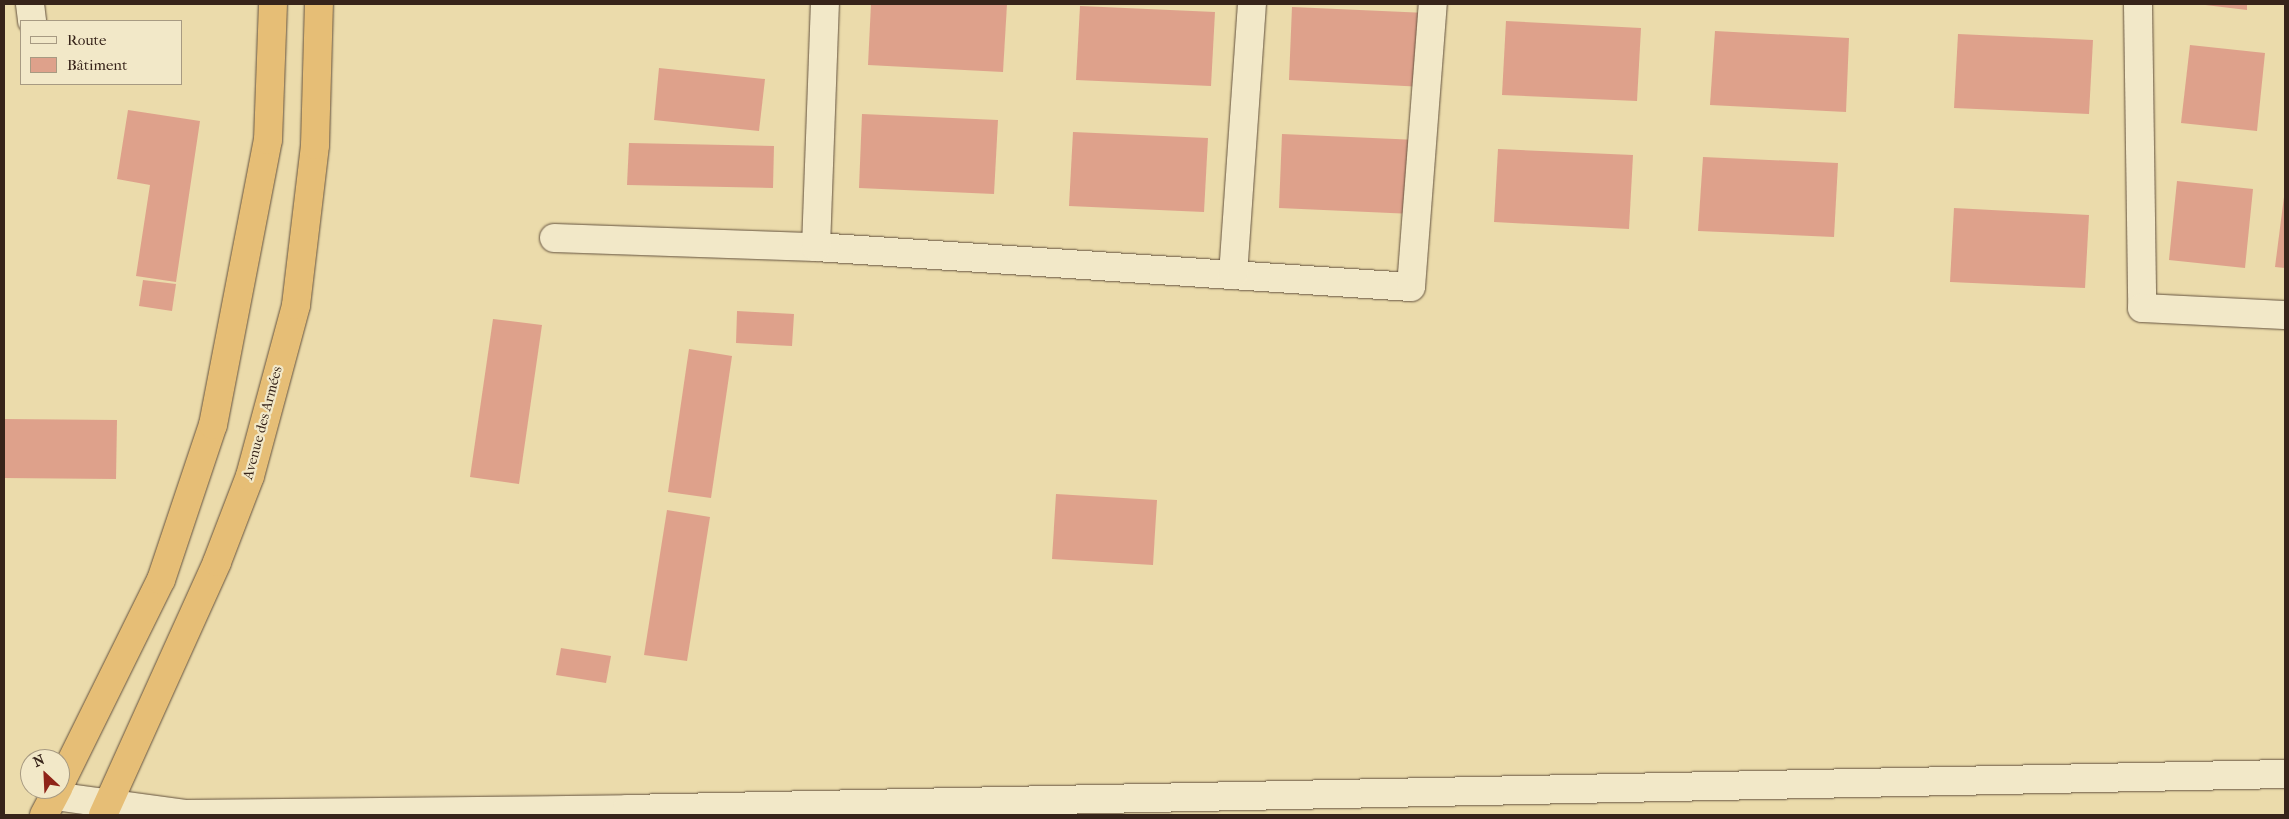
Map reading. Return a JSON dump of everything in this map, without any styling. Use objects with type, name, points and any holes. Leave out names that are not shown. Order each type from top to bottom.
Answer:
[{"type":"highway","points":[[70,764],[161,580],[213,425],[268,140],[273,4]]},
{"type":"highway","name":"Avenue des Armées","points":[[106,811],[217,562],[250,476],[296,305],[315,145],[319,4]]},
{"type":"street","points":[[30,4],[32,20]]},
{"type":"street","points":[[816,247],[825,4]]},
{"type":"street","points":[[1233,275],[1252,4]]},
{"type":"street","points":[[554,238],[816,247],[1411,287],[1433,4]]},
{"type":"street","points":[[2138,4],[2142,308],[2285,315]]},
{"type":"street","points":[[64,799],[106,811],[185,814],[1244,805],[2285,774]]},
{"type":"building","points":[[871,4],[1007,4],[1003,72],[868,65]]},
{"type":"building","points":[[2197,4],[2247,4],[2247,10]]},
{"type":"building","points":[[1080,6],[1215,12],[1211,86],[1076,80]]},
{"type":"building","points":[[1292,7],[1427,13],[1424,87],[1289,80]]},
{"type":"building","points":[[1506,21],[1641,28],[1637,101],[1502,95]]},
{"type":"building","points":[[1715,31],[1849,38],[1846,112],[1710,105]]},
{"type":"building","points":[[1958,34],[2093,40],[2089,114],[1954,108]]},
{"type":"building","points":[[2190,45],[2265,53],[2257,131],[2181,123]]},
{"type":"building","points":[[659,68],[765,79],[759,131],[654,120]]},
{"type":"building","points":[[128,110],[200,121],[176,282],[136,276],[150,185],[117,179]]},
{"type":"building","points":[[862,114],[998,120],[994,194],[859,188]]},
{"type":"building","points":[[1073,132],[1208,138],[1204,212],[1069,206]]},
{"type":"building","points":[[1282,134],[1418,140],[1413,214],[1279,208]]},
{"type":"building","points":[[629,143],[774,146],[773,188],[627,185]]},
{"type":"building","points":[[1498,149],[1633,155],[1629,229],[1494,222]]},
{"type":"building","points":[[1703,157],[1838,163],[1834,237],[1698,231]]},
{"type":"building","points":[[2177,181],[2253,189],[2245,268],[2169,260]]},
{"type":"building","points":[[2285,189],[2285,268],[2275,267]]},
{"type":"building","points":[[1954,208],[2089,215],[2085,288],[1950,282]]},
{"type":"building","points":[[143,280],[176,284],[172,311],[139,306]]},
{"type":"building","points":[[737,311],[794,314],[792,346],[736,343]]},
{"type":"building","points":[[493,319],[542,325],[519,484],[470,477]]},
{"type":"building","points":[[689,349],[732,356],[711,498],[668,492]]},
{"type":"building","points":[[4,419],[117,420],[116,479],[4,478]]},
{"type":"building","points":[[1056,494],[1157,500],[1153,565],[1052,559]]},
{"type":"building","points":[[667,510],[710,517],[687,661],[644,655]]},
{"type":"building","points":[[561,648],[611,656],[606,683],[556,675]]}]
